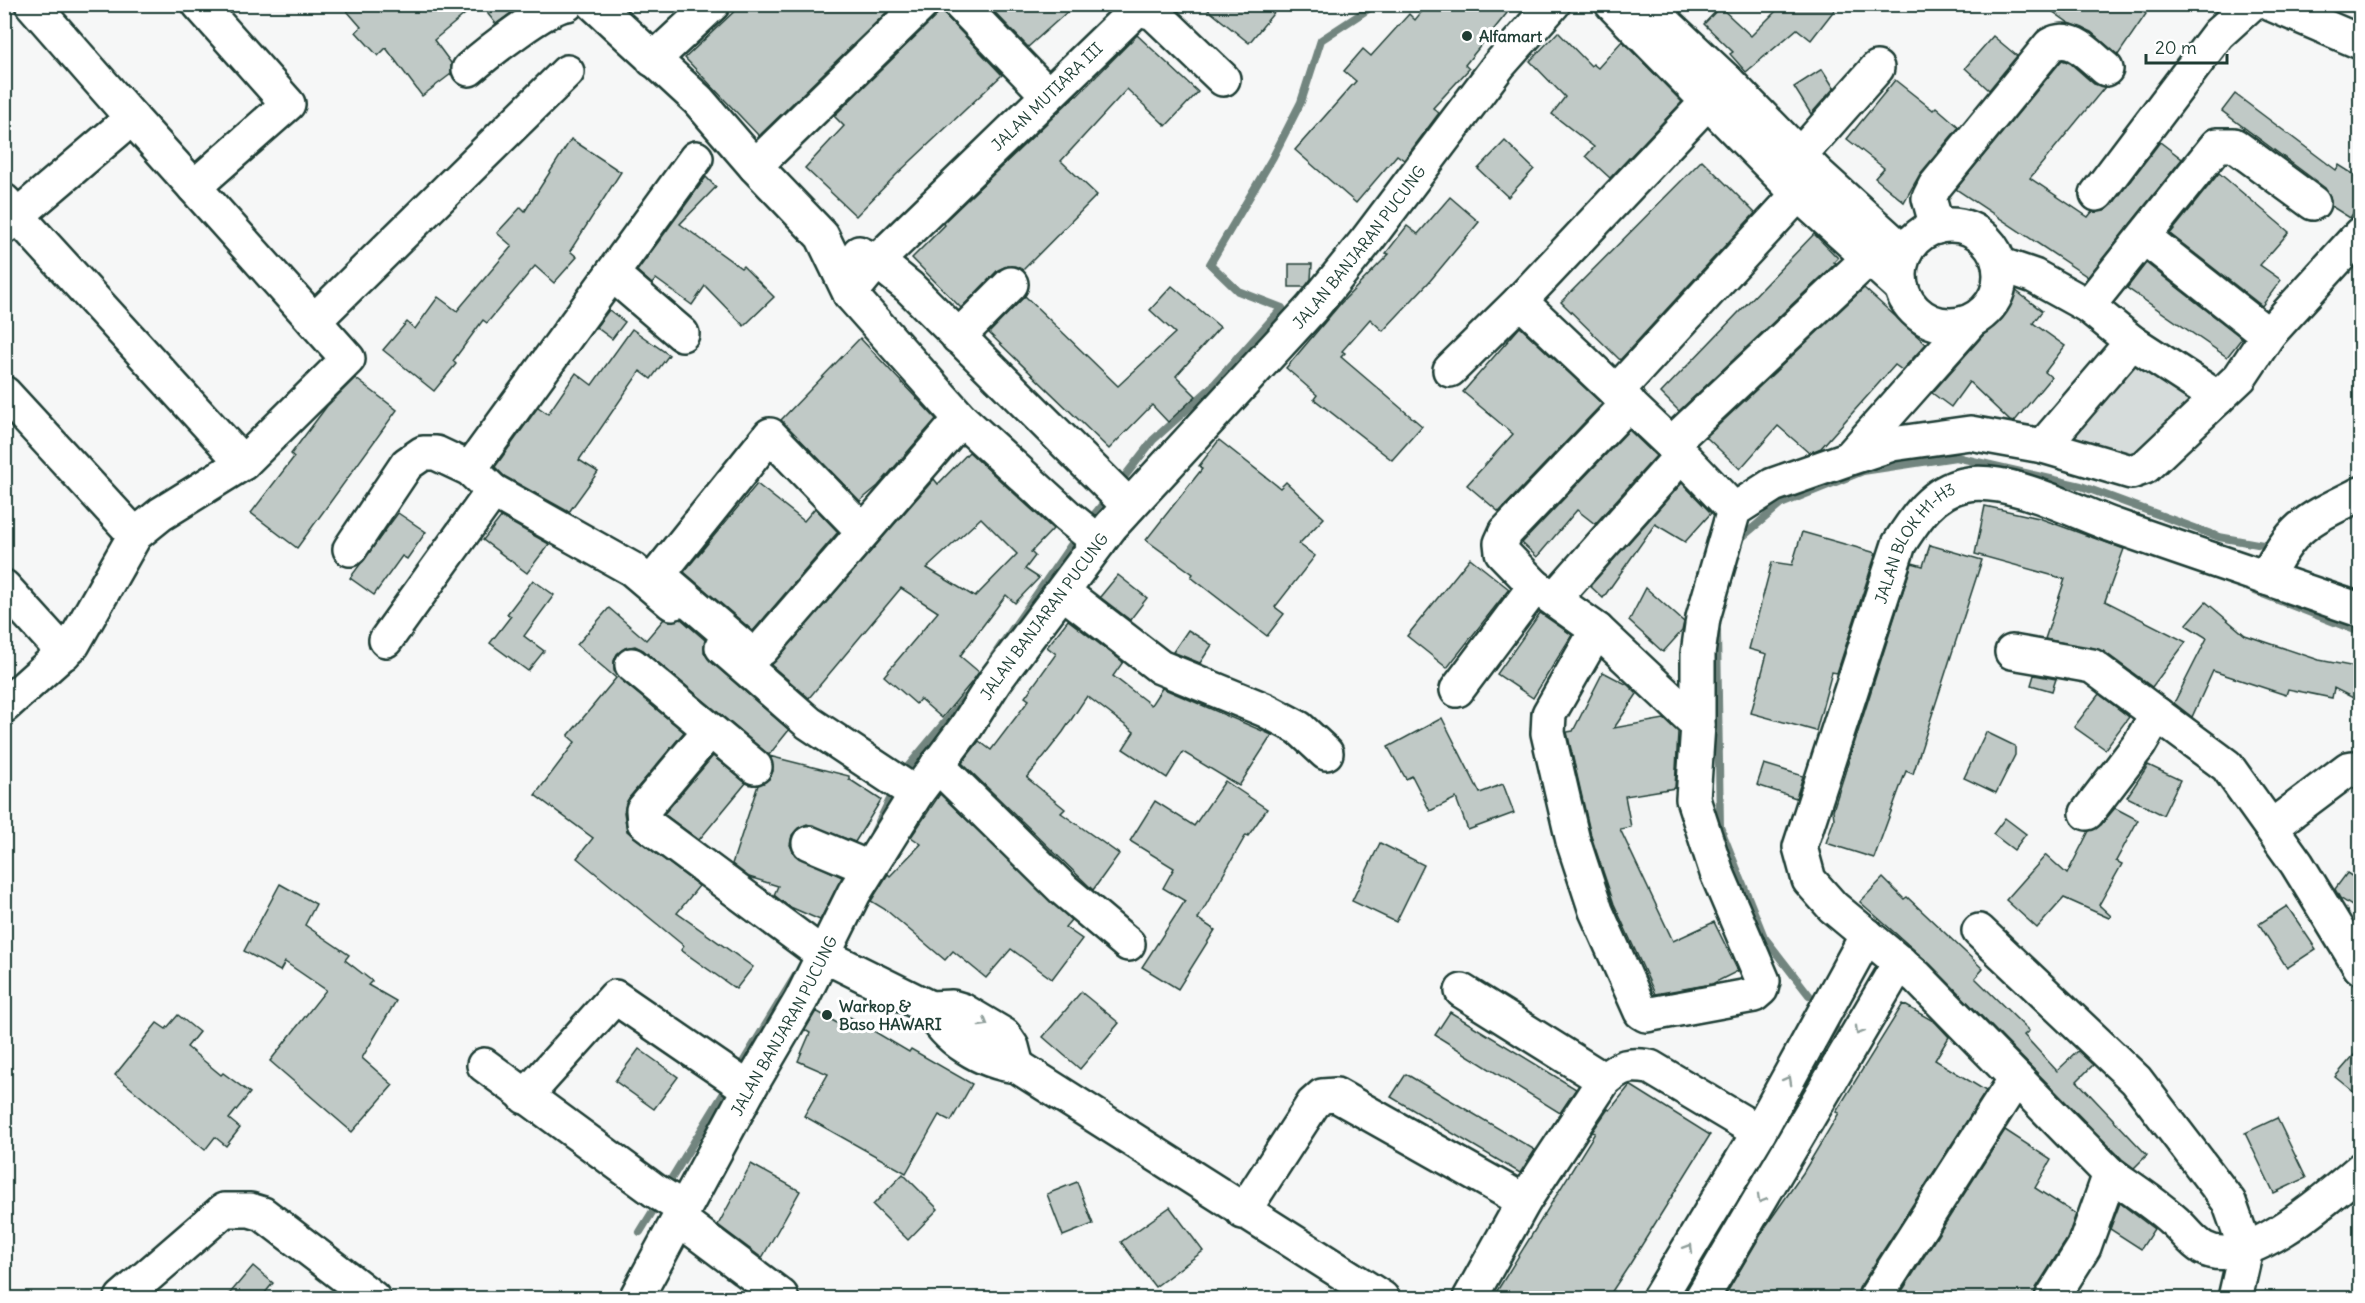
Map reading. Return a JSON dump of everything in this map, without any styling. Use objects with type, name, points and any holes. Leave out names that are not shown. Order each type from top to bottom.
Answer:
[{"type":"street","points":[[4,706],[73,644],[135,535],[161,514],[243,463],[348,359],[32,4]]},
{"type":"street","points":[[194,187],[288,104],[199,4]]},
{"type":"street","points":[[469,69],[501,42],[530,12],[567,4]]},
{"type":"street","points":[[594,4],[698,100],[755,166],[822,236],[850,294],[961,419],[1088,532]]},
{"type":"street","points":[[653,60],[713,4]]},
{"type":"street","points":[[755,166],[922,4]]},
{"type":"street","points":[[960,4],[1047,94]]},
{"type":"street","name":"JALAN BANJARAN PUCUNG","points":[[636,1299],[671,1204],[734,1080],[801,1000],[814,948],[905,785],[937,765],[995,681],[1063,592],[1088,532],[1116,494],[1311,309],[1367,240],[1499,65],[1553,4]]},
{"type":"street","points":[[1612,4],[1717,92],[1887,249],[1908,303],[1920,316],[1936,323],[1954,325],[1971,321]]},
{"type":"street","points":[[1645,4],[1717,92]]},
{"type":"street","points":[[2097,194],[2218,34],[2251,4]]},
{"type":"street","points":[[2271,4],[2361,42]]},
{"type":"street","name":"JALAN MUTIARA III","points":[[850,294],[877,261],[1000,145],[1047,94],[1134,12],[1143,10],[1154,13],[1166,22],[1223,79]]},
{"type":"street","points":[[1937,227],[1929,198],[1935,186],[2050,45],[2059,39],[2069,41],[2106,69]]},
{"type":"street","points":[[1698,725],[1597,630],[1545,593],[1502,552],[1501,543],[1506,532],[1622,397],[1805,175],[1877,68]]},
{"type":"street","points":[[314,321],[567,72]]},
{"type":"street","points":[[1450,370],[1520,300],[1717,92]]},
{"type":"street","points":[[132,118],[9,215],[243,463]]},
{"type":"street","points":[[2088,306],[2217,146],[2234,145],[2313,203]]},
{"type":"street","points":[[470,469],[696,158]]},
{"type":"street","points":[[1457,690],[1676,450],[1887,249],[1937,227],[1961,227],[1982,237],[1993,249],[1999,264],[2000,281],[1995,298],[1985,311],[1971,321],[1850,458]]},
{"type":"street","points":[[1597,630],[1549,714],[1548,733],[1573,841],[1596,911],[1641,1011],[1646,1015],[1754,995],[1761,989],[1763,981],[1717,873],[1693,799],[1698,725],[1698,654],[1703,618],[1734,510],[1773,485],[1892,444],[1970,432],[2043,446],[2131,472],[2145,466],[2240,377],[2268,335],[2361,234]]},
{"type":"street","points":[[822,236],[877,261],[909,287],[1116,494]]},
{"type":"street","points":[[2145,238],[2268,335]]},
{"type":"street","points":[[1999,264],[2034,276],[2088,306],[2132,342],[2218,398]]},
{"type":"street","points":[[612,274],[682,334]]},
{"type":"street","points":[[958,337],[1011,284]]},
{"type":"street","points":[[1520,300],[1622,397],[1734,510]]},
{"type":"street","points":[[2043,446],[2132,342]]},
{"type":"street","points":[[4,393],[135,535]]},
{"type":"street","points":[[863,531],[770,435],[661,571],[666,581],[744,648],[755,653],[762,649],[961,419]]},
{"type":"street","points":[[350,549],[407,464],[423,453],[436,453],[470,469],[493,491],[632,569],[809,723],[905,785]]},
{"type":"street","name":"JALAN BLOK H1-H3","points":[[2246,1250],[2221,1253],[2205,1249],[2174,1220],[2110,1174],[1899,962],[1833,907],[1809,880],[1800,847],[1899,544],[1916,518],[1940,494],[1964,484],[1990,484],[2064,504],[2112,525],[2361,610]]},
{"type":"street","points":[[386,640],[493,491]]},
{"type":"street","points":[[2266,578],[2282,546],[2308,520],[2361,494]]},
{"type":"street","points":[[4,587],[64,653]]},
{"type":"street","points":[[1063,592],[1160,667],[1265,710],[1299,728],[1326,753]]},
{"type":"street","points":[[2012,652],[2092,666],[2227,766],[2271,827],[2361,967]]},
{"type":"street","points":[[632,665],[755,767]]},
{"type":"street","points":[[2087,813],[2139,745],[2157,714]]},
{"type":"street","points":[[710,730],[643,810],[644,822],[814,948],[930,1008],[945,1032],[997,1064],[1017,1066],[1382,1299]]},
{"type":"street","points":[[937,765],[1063,889],[1128,944]]},
{"type":"street","points":[[2271,827],[2348,769],[2353,768],[2361,772]]},
{"type":"street","points":[[809,843],[860,864]]},
{"type":"street","points":[[1979,931],[2136,1080],[2229,1202],[2246,1250],[2235,1299]]},
{"type":"street","points":[[1659,1299],[1759,1132],[1867,935]]},
{"type":"street","points":[[1702,1299],[1899,962]]},
{"type":"street","points":[[1846,973],[1880,994]]},
{"type":"street","points":[[1462,990],[1604,1080]]},
{"type":"street","points":[[525,1096],[615,997],[734,1080]]},
{"type":"street","points":[[1470,1299],[1524,1201],[1604,1080],[1630,1064],[1650,1067],[1759,1132]]},
{"type":"street","points":[[484,1065],[671,1204],[781,1296]]},
{"type":"street","points":[[1875,1299],[2015,1080]]},
{"type":"street","points":[[1243,1212],[1313,1104],[1322,1096],[1336,1095],[1524,1201]]},
{"type":"street","points":[[2246,1250],[2318,1206],[2361,1170]]},
{"type":"street","points":[[2052,1299],[2084,1247],[2110,1174]]},
{"type":"street","points":[[122,1299],[224,1210],[249,1210],[263,1214],[283,1227],[373,1299]]},
{"type":"shaded area","points":[[2132,342],[2218,398],[2145,467],[2043,446]]},
{"type":"building","points":[[341,4],[477,4],[434,40],[451,63],[451,74],[422,96],[386,48],[378,56],[356,32],[361,27]]},
{"type":"building","points":[[499,4],[523,4],[496,24],[488,14]]},
{"type":"building","points":[[742,4],[895,4],[759,136],[685,58]]},
{"type":"building","points":[[940,4],[947,17],[1002,75],[856,216],[805,168],[844,126],[834,116],[935,17]]},
{"type":"building","points":[[987,4],[1076,4],[1028,47]]},
{"type":"building","points":[[1201,4],[1281,4],[1249,43]]},
{"type":"building","points":[[1428,4],[1496,4],[1507,13],[1465,65],[1469,69],[1433,108],[1439,113],[1404,160],[1397,155],[1356,203],[1295,150],[1356,81],[1344,71],[1363,49],[1371,56],[1409,14],[1415,20]]},
{"type":"building","points":[[1783,4],[1839,4],[1811,40],[1797,29],[1746,72],[1730,54],[1733,52],[1704,24],[1720,7],[1751,36]]},
{"type":"building","points":[[2042,4],[2132,4],[2146,14],[2118,55],[2091,32],[2069,23]]},
{"type":"building","points":[[1558,32],[1591,66],[1593,64],[1598,68],[1622,41],[1682,102],[1610,178],[1586,156],[1594,147],[1552,114],[1565,97],[1530,61]]},
{"type":"building","points":[[1137,35],[1198,92],[1166,126],[1127,89],[1061,161],[1097,195],[1023,270],[1007,266],[998,270],[961,308],[912,258],[945,225],[943,223],[1077,96]]},
{"type":"building","points":[[1993,36],[2017,56],[1989,90],[1965,68]]},
{"type":"building","points":[[2062,60],[2070,63],[2094,84],[2105,87],[2030,178],[2088,217],[2092,212],[2104,211],[2112,205],[2160,142],[2182,159],[2088,277],[1956,189]]},
{"type":"building","points":[[1822,69],[1834,88],[1811,114],[1794,87]]},
{"type":"building","points":[[1895,80],[1933,110],[1936,107],[1959,127],[1920,174],[1904,202],[1875,178],[1884,168],[1847,139]]},
{"type":"building","points":[[2235,94],[2336,170],[2339,165],[2361,179],[2361,201],[2350,218],[2331,206],[2330,196],[2325,188],[2222,111]]},
{"type":"building","points":[[571,139],[621,172],[570,251],[577,257],[554,283],[535,266],[487,323],[483,320],[453,361],[456,364],[434,391],[383,350],[407,322],[415,329],[438,297],[457,311],[512,246],[497,233],[521,207],[525,211]]},
{"type":"building","points":[[1505,141],[1534,169],[1508,197],[1478,169]]},
{"type":"building","points":[[1702,160],[1755,213],[1620,360],[1561,302]]},
{"type":"building","points":[[2219,173],[2289,232],[2260,265],[2281,280],[2262,306],[2170,234]]},
{"type":"building","points":[[706,177],[716,187],[680,224],[741,268],[743,266],[774,297],[744,326],[705,286],[692,305],[656,279],[652,284],[637,271]]},
{"type":"building","points":[[1450,197],[1479,222],[1429,282],[1383,331],[1370,319],[1342,351],[1345,353],[1341,357],[1422,426],[1392,460],[1314,399],[1317,395],[1286,368],[1341,303],[1389,254],[1386,253],[1407,226],[1418,234]]},
{"type":"building","points":[[1814,234],[1838,258],[1834,262],[1836,263],[1679,411],[1661,393]]},
{"type":"building","points":[[2146,263],[2242,338],[2227,357],[2127,288]]},
{"type":"building","points":[[1289,264],[1312,264],[1311,279],[1305,287],[1289,287]]},
{"type":"building","points":[[1172,286],[1220,327],[1176,376],[1196,396],[1168,422],[1152,405],[1109,449],[989,333],[1025,296],[1118,386],[1175,333],[1150,310]]},
{"type":"building","points":[[1864,288],[1926,344],[1902,370],[1895,365],[1821,448],[1809,453],[1778,426],[1740,469],[1706,437]]},
{"type":"building","points":[[2015,290],[2042,311],[2033,323],[2065,346],[2045,372],[2051,377],[2014,422],[2010,421],[1969,382],[1951,407],[1932,393],[1985,333],[1989,324],[1989,315],[1994,319]]},
{"type":"building","points":[[609,310],[625,322],[612,339],[596,327]]},
{"type":"building","points":[[1520,327],[1602,404],[1499,512],[1467,485],[1513,434],[1463,392]]},
{"type":"building","points":[[632,329],[669,355],[651,379],[640,371],[579,460],[598,472],[569,512],[504,476],[495,467],[538,407],[548,414],[576,373],[592,385]]},
{"type":"building","points":[[860,338],[936,419],[878,486],[860,501],[781,420]]},
{"type":"building","points":[[355,378],[397,410],[297,548],[251,513],[294,457],[291,454],[327,406]]},
{"type":"building","points":[[1629,430],[1656,456],[1595,524],[1577,510],[1537,557],[1522,543]]},
{"type":"building","points":[[1219,440],[1280,488],[1286,482],[1324,518],[1299,544],[1315,556],[1275,607],[1284,614],[1267,636],[1191,577],[1193,574],[1146,540],[1202,469],[1199,466]]},
{"type":"building","points":[[969,452],[1053,529],[1031,552],[1035,556],[1025,569],[1039,578],[1015,603],[1006,595],[960,656],[979,672],[942,718],[920,699],[916,704],[884,676],[938,612],[901,588],[809,698],[771,665],[934,479],[938,484]],"holes":[[[981,518],[1017,554],[975,597],[927,568]]]},
{"type":"building","points":[[1682,483],[1711,513],[1685,542],[1655,524],[1603,598],[1590,586]]},
{"type":"building","points":[[757,484],[804,521],[815,508],[838,532],[753,631],[684,572]]},
{"type":"building","points":[[1985,506],[2039,518],[2124,549],[2105,601],[2186,642],[2152,687],[2103,651],[2045,639],[2065,579],[1975,554]]},
{"type":"building","points":[[398,513],[426,532],[407,559],[402,556],[374,595],[350,578]]},
{"type":"building","points":[[501,517],[549,544],[527,573],[483,540]]},
{"type":"building","points":[[1802,532],[1876,553],[1837,673],[1832,672],[1816,731],[1751,713],[1767,654],[1749,649],[1772,562],[1792,565]]},
{"type":"building","points":[[1930,545],[1982,560],[1913,774],[1906,771],[1874,858],[1826,843],[1834,819],[1833,810],[1912,563],[1923,566]]},
{"type":"building","points":[[1470,558],[1509,589],[1447,668],[1407,636]]},
{"type":"building","points":[[1118,575],[1147,598],[1130,620],[1100,597]]},
{"type":"building","points":[[533,580],[554,595],[524,636],[544,651],[528,671],[490,643],[511,616],[507,614]]},
{"type":"building","points":[[1646,588],[1684,622],[1682,631],[1663,652],[1629,621]]},
{"type":"building","points":[[2206,602],[2245,635],[2319,660],[2361,668],[2361,702],[2334,688],[2332,698],[2288,689],[2286,695],[2213,671],[2192,717],[2174,703],[2207,638],[2186,625]]},
{"type":"building","points":[[609,608],[646,640],[664,619],[669,621],[681,619],[705,640],[704,652],[710,661],[789,730],[769,755],[643,650],[635,646],[625,648],[617,654],[614,661],[614,671],[620,679],[684,732],[629,798],[624,812],[627,831],[699,886],[677,913],[753,967],[736,989],[681,950],[684,946],[577,858],[593,838],[535,795],[575,742],[568,736],[616,678],[577,645]]},
{"type":"building","points":[[1540,613],[1572,635],[1533,698],[1497,674]]},
{"type":"building","points":[[1068,620],[1123,662],[1113,676],[1151,705],[1162,688],[1272,735],[1239,786],[1183,752],[1167,778],[1123,749],[1134,732],[1087,696],[1063,732],[1027,778],[1065,809],[1061,813],[1119,854],[1093,890],[962,763],[979,741],[991,750],[1029,700],[1025,697],[1056,654],[1047,647]]},
{"type":"building","points":[[1188,630],[1212,645],[1200,663],[1173,652]]},
{"type":"building","points":[[1603,672],[1628,685],[1637,694],[1614,728],[1664,719],[1678,732],[1675,788],[1625,796],[1631,827],[1620,829],[1673,941],[1714,922],[1738,971],[1712,984],[1655,994],[1614,904],[1591,836],[1567,732],[1573,731]]},
{"type":"building","points":[[2034,675],[2056,679],[2052,691],[2031,685]]},
{"type":"building","points":[[2099,694],[2129,717],[2105,749],[2074,727]]},
{"type":"building","points":[[1442,718],[1480,793],[1503,784],[1514,813],[1468,830],[1456,798],[1430,811],[1412,776],[1406,779],[1388,747]]},
{"type":"building","points":[[1986,732],[2015,746],[2015,755],[1996,793],[1964,778]]},
{"type":"building","points":[[713,756],[746,783],[699,840],[664,814]]},
{"type":"building","points":[[769,756],[849,776],[849,779],[881,800],[855,842],[807,824],[798,828],[792,835],[790,845],[795,855],[842,877],[820,920],[788,906],[774,895],[778,886],[749,877],[732,864],[758,785],[769,779],[773,771]]},
{"type":"building","points":[[1764,764],[1803,776],[1796,798],[1757,785]]},
{"type":"building","points":[[2148,765],[2180,780],[2163,815],[2127,797]]},
{"type":"building","points":[[1225,781],[1267,809],[1248,836],[1246,835],[1198,919],[1215,930],[1178,989],[1142,967],[1185,901],[1163,888],[1174,868],[1130,841],[1155,801],[1194,826]]},
{"type":"building","points":[[940,794],[1071,920],[1065,927],[1082,939],[1052,979],[1011,949],[986,978],[953,951],[945,960],[886,910],[871,901],[888,874],[890,876],[921,844],[911,837]]},
{"type":"building","points":[[2115,808],[2138,820],[2116,861],[2122,864],[2099,905],[2111,916],[2109,918],[2064,898],[2037,928],[2006,900],[2046,855],[2067,874],[2089,831],[2101,825]]},
{"type":"building","points":[[2005,818],[2026,834],[2014,850],[1993,834]]},
{"type":"building","points":[[1380,843],[1424,865],[1396,922],[1352,901]]},
{"type":"building","points":[[2347,873],[2361,882],[2361,912],[2340,898],[2335,889]]},
{"type":"building","points":[[1883,878],[1904,899],[1907,897],[1983,969],[1975,978],[2029,1031],[2024,1035],[2057,1071],[2078,1051],[2093,1065],[2077,1081],[2147,1155],[2134,1168],[2122,1159],[1930,964],[1860,902]]},
{"type":"building","points":[[280,884],[316,904],[305,925],[349,955],[345,960],[372,981],[368,985],[396,1001],[362,1058],[393,1085],[352,1132],[270,1061],[326,990],[285,962],[280,971],[244,951]]},
{"type":"building","points":[[2287,906],[2316,949],[2287,968],[2259,924]]},
{"type":"building","points":[[1081,992],[1119,1023],[1080,1069],[1043,1037]]},
{"type":"building","points":[[1903,1004],[1935,1022],[1949,1037],[1935,1060],[1986,1091],[1859,1288],[1856,1299],[1723,1299],[1766,1226],[1803,1173],[1839,1113],[1836,1112]]},
{"type":"building","points":[[816,1011],[844,1027],[850,1017],[909,1052],[911,1049],[972,1084],[951,1121],[939,1115],[906,1173],[804,1116],[828,1074],[798,1061],[810,1033],[805,1030]]},
{"type":"building","points":[[1450,1012],[1576,1089],[1560,1113],[1435,1035]]},
{"type":"building","points":[[178,1015],[199,1032],[187,1047],[221,1075],[223,1073],[250,1093],[229,1119],[240,1128],[226,1146],[215,1137],[205,1150],[115,1075],[157,1023],[166,1029]]},
{"type":"building","points":[[2361,1047],[2361,1098],[2335,1077]]},
{"type":"building","points":[[639,1049],[678,1077],[654,1109],[615,1081]]},
{"type":"building","points":[[1406,1074],[1535,1150],[1520,1173],[1391,1097]]},
{"type":"building","points":[[1630,1085],[1710,1135],[1630,1264],[1607,1299],[1492,1299],[1595,1133],[1592,1132],[1608,1109],[1610,1110]]},
{"type":"building","points":[[2277,1118],[2306,1178],[2274,1193],[2245,1133]]},
{"type":"building","points":[[2005,1130],[2051,1160],[2035,1188],[2076,1214],[2067,1239],[2036,1288],[2033,1299],[1897,1299]]},
{"type":"building","points":[[751,1164],[800,1191],[762,1258],[718,1225]]},
{"type":"building","points":[[903,1174],[938,1209],[908,1240],[873,1205]]},
{"type":"building","points":[[1077,1182],[1093,1224],[1063,1236],[1047,1194]]},
{"type":"building","points":[[2120,1203],[2154,1229],[2141,1249],[2110,1229]]},
{"type":"building","points":[[1170,1207],[1203,1251],[1155,1287],[1121,1242]]},
{"type":"building","points":[[253,1266],[273,1283],[260,1299],[225,1299]]},
{"type":"waterway","points":[[1118,485],[1153,440],[1211,388],[1282,308],[1238,291],[1210,264],[1273,157],[1301,102],[1321,40],[1376,4]]},
{"type":"waterway","points":[[1739,543],[1741,538],[1781,504],[1863,471],[1956,457],[2081,486],[2219,537],[2263,545]]},
{"type":"waterway","points":[[1086,525],[1110,495]]},
{"type":"waterway","points":[[993,657],[1078,535]]},
{"type":"waterway","points":[[2255,591],[2360,632]]},
{"type":"waterway","points":[[1717,631],[1720,827],[1764,937],[1809,995]]},
{"type":"waterway","points":[[901,775],[965,698]]},
{"type":"waterway","points":[[874,832],[896,787]]},
{"type":"waterway","points":[[737,1072],[796,975]]},
{"type":"waterway","points":[[1805,1080],[1838,1032],[1835,1028]]},
{"type":"waterway","points":[[665,1189],[730,1083]]},
{"type":"waterway","points":[[640,1232],[659,1201]]},
{"type":"place","name":"Alfamart","points":[[1467,36]]},
{"type":"place","name":"Warkop & Baso HAWARI","points":[[827,1015]]}]
